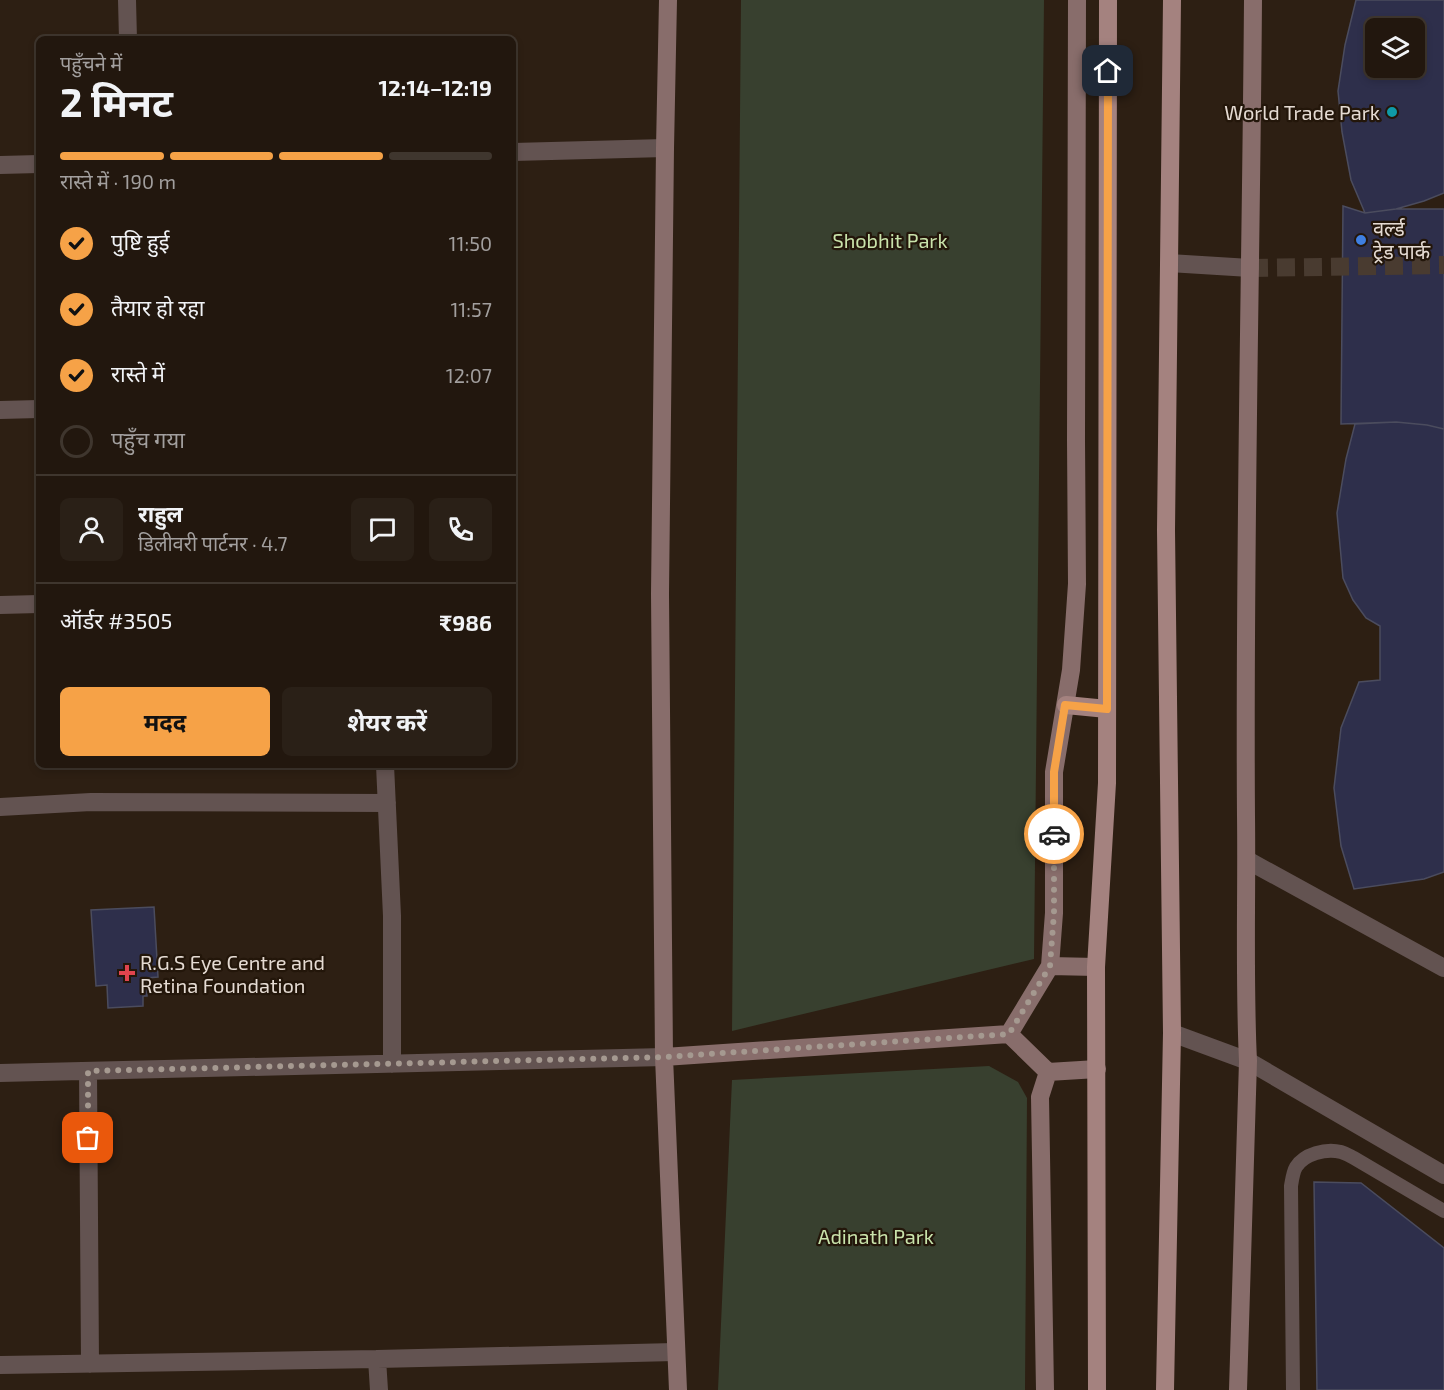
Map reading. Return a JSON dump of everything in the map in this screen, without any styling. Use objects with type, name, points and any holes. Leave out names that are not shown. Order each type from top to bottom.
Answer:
[{"type":"main road","points":[[1097,1390],[1096,968],[1107,783],[1108,0]]},
{"type":"main road","points":[[1165,1390],[1172,1033],[1166,530],[1172,0]]},
{"type":"main road","points":[[1065,705],[1107,709]]},
{"type":"street","points":[[127,0],[128,36]]},
{"type":"street","points":[[668,0],[660,582],[664,1057],[678,1390]]},
{"type":"street","points":[[1009,1034],[1050,966],[1054,913],[1054,772],[1071,670],[1077,584],[1077,0]]},
{"type":"street","points":[[1238,1390],[1248,1061],[1245,1007],[1247,860],[1245,692],[1252,0]]},
{"type":"street","points":[[516,152],[665,148]]},
{"type":"street","points":[[0,165],[36,164]]},
{"type":"street","points":[[1168,263],[1250,268]]},
{"type":"street","points":[[0,410],[36,409]]},
{"type":"street","points":[[0,604],[36,604]]},
{"type":"street","points":[[386,768],[392,916],[392,1064]]},
{"type":"street","points":[[0,807],[91,802],[387,803]]},
{"type":"street","points":[[1247,860],[1444,968]]},
{"type":"street","points":[[1050,966],[1096,968]]},
{"type":"street","points":[[1172,1033],[1248,1061],[1444,1175]]},
{"type":"street","points":[[0,1073],[664,1057],[1009,1034],[1048,1072],[1097,1069]]},
{"type":"street","points":[[88,1071],[90,1364]]},
{"type":"street","points":[[1045,1390],[1040,1097],[1048,1072]]},
{"type":"street","points":[[0,1365],[675,1352]]},
{"type":"street","points":[[377,1359],[379,1390]]},
{"type":"lane","points":[[1293,1390],[1291,1186],[1294,1169],[1301,1160],[1312,1154],[1340,1151],[1444,1211]]},
{"type":"green space","name":"Shobhit Park","points":[[741,0],[1044,0],[1034,959],[732,1031]]},
{"type":"green space","name":"Adinath Park","points":[[989,1066],[1018,1082],[1027,1098],[1025,1390],[718,1390],[732,1080]]},
{"type":"building","name":"World Trade Park","points":[[1356,0],[1444,0],[1444,193],[1396,209],[1365,213],[1351,180],[1342,132],[1338,91],[1345,45]]},
{"type":"building","points":[[1343,206],[1365,213],[1396,209],[1444,209],[1444,429],[1396,422],[1341,424]]},
{"type":"building","points":[[1396,422],[1444,429],[1444,872],[1424,879],[1354,889],[1341,846],[1334,788],[1341,728],[1359,682],[1380,680],[1380,626],[1366,618],[1353,600],[1343,578],[1337,513],[1346,459],[1355,424]]},
{"type":"building","points":[[154,907],[158,977],[146,978],[147,996],[143,996],[143,1006],[108,1008],[107,985],[96,986],[91,910]]},
{"type":"building","points":[[1314,1182],[1361,1183],[1444,1248],[1444,1390],[1317,1390]]},
{"type":"tunnel","points":[[1250,268],[1444,265]]},
{"type":"way so far","points":[[88,1138],[88,1071],[664,1057],[1009,1034],[1050,966],[1054,913],[1054,834]]},
{"type":"place","name":"World Trade Park","points":[[1392,112]]},
{"type":"place","name":"वर्ल्ड ट्रेड पार्क","points":[[1361,240]]},
{"type":"place","name":"R.G.S Eye Centre and Retina Foundation","points":[[127,973]]},
{"type":"route","points":[[1054,834],[1054,772],[1065,705],[1107,709],[1108,71]]}]
